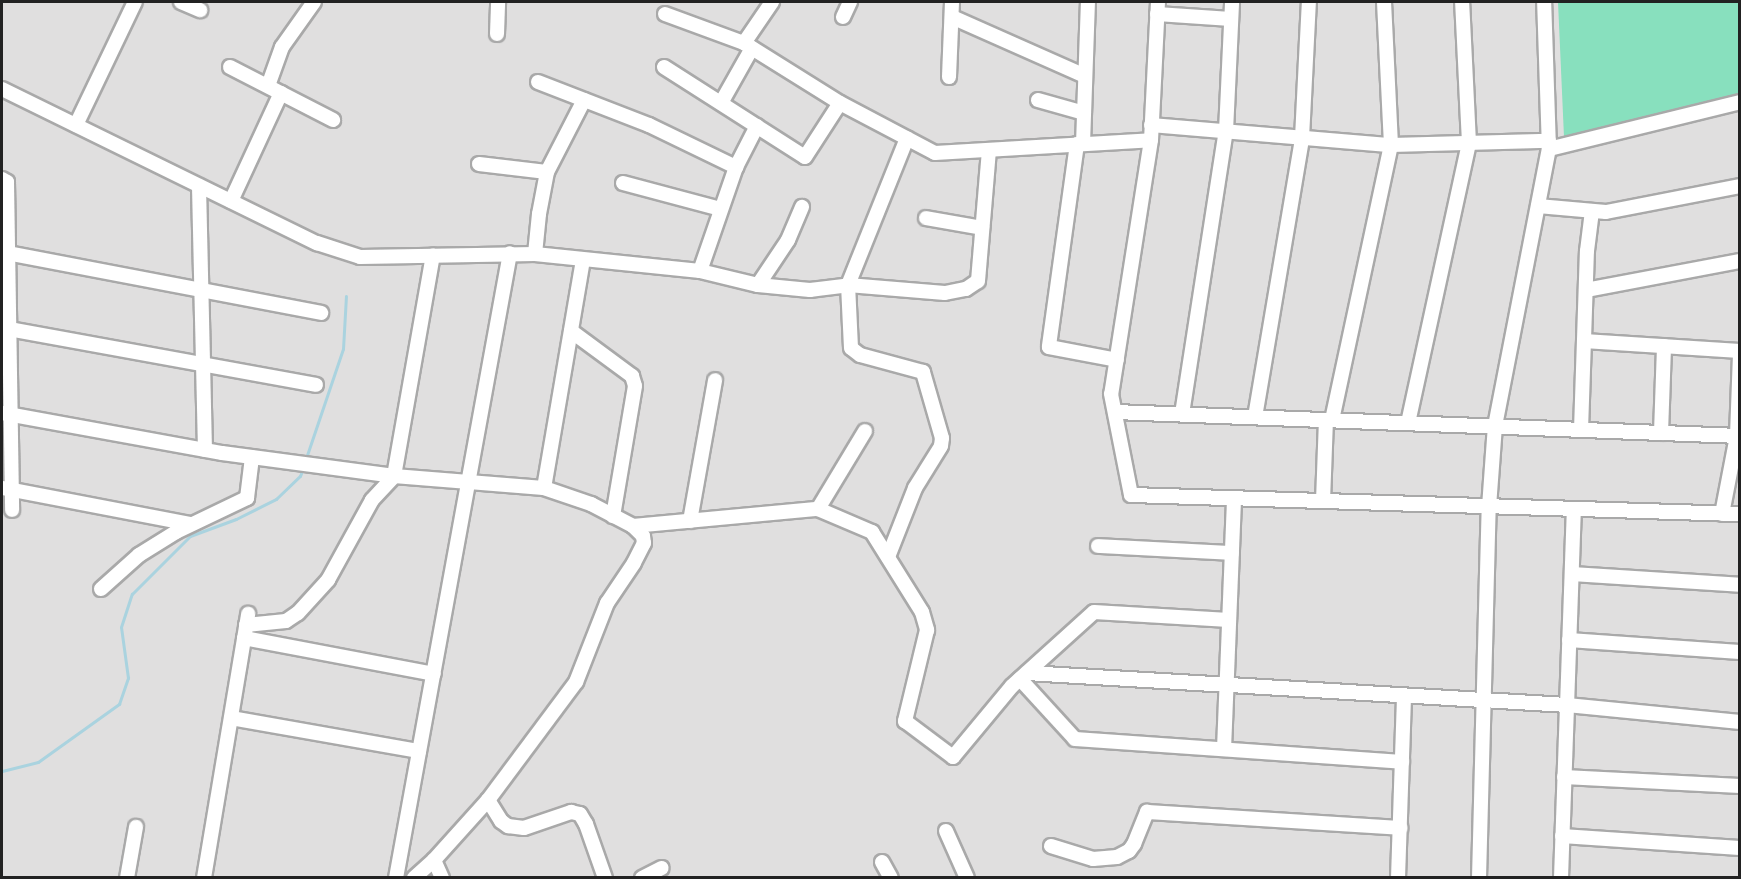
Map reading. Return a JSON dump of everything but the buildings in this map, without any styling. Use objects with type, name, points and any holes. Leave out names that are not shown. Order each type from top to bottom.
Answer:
[{"type":"street","points":[[76,125],[135,2]]},
{"type":"street","points":[[181,2],[200,10]]},
{"type":"street","points":[[268,86],[282,47],[314,2]]},
{"type":"street","points":[[497,34],[498,2]]},
{"type":"street","points":[[721,103],[772,2]]},
{"type":"street","points":[[843,17],[850,2]]},
{"type":"street","points":[[949,77],[952,2]]},
{"type":"street","points":[[1088,2],[1084,113],[1049,348],[1117,360]]},
{"type":"street","points":[[1182,414],[1226,132],[1232,2]]},
{"type":"street","points":[[1255,417],[1302,138],[1310,2]]},
{"type":"street","points":[[1323,501],[1329,420],[1391,145],[1384,2]]},
{"type":"street","points":[[1408,423],[1469,143],[1462,2]]},
{"type":"street","points":[[1479,878],[1490,507],[1496,426],[1549,145],[1544,2]]},
{"type":"street","points":[[1231,18],[1157,8],[1151,132],[1112,394],[1131,495],[1740,514]]},
{"type":"street","points":[[665,14],[748,46],[840,103],[936,153],[1080,144],[1151,132],[1226,132],[1391,145],[1469,143],[1549,145],[1740,102]]},
{"type":"street","points":[[952,17],[1085,76]]},
{"type":"street","points":[[230,67],[333,120]]},
{"type":"street","points":[[664,67],[806,157],[840,103]]},
{"type":"street","points":[[538,82],[649,125],[736,166]]},
{"type":"street","points":[[2,89],[317,243],[360,257],[535,254],[583,261],[700,271],[758,285],[810,290],[848,285],[945,293],[966,289],[978,281],[989,150]]},
{"type":"street","points":[[231,201],[281,93]]},
{"type":"street","points":[[535,254],[538,214],[547,172],[584,100]]},
{"type":"street","points":[[1038,100],[1084,113]]},
{"type":"street","points":[[700,271],[736,166],[757,126]]},
{"type":"street","points":[[888,557],[915,488],[941,446],[942,438],[922,372],[860,355],[850,348],[848,285],[907,138]]},
{"type":"street","points":[[479,164],[547,172]]},
{"type":"street","points":[[2,179],[7,182],[5,253],[9,329],[6,489],[12,510]]},
{"type":"street","points":[[623,183],[721,209]]},
{"type":"street","points":[[199,186],[205,450]]},
{"type":"street","points":[[1538,206],[1606,212],[1740,186]]},
{"type":"street","points":[[758,285],[788,240],[802,207]]},
{"type":"street","points":[[1581,430],[1586,290],[1592,211]]},
{"type":"street","points":[[926,218],[982,228]]},
{"type":"street","points":[[5,253],[321,313]]},
{"type":"street","points":[[396,878],[510,253]]},
{"type":"street","points":[[246,626],[286,621],[298,613],[328,580],[372,500],[394,476],[433,255]]},
{"type":"street","points":[[544,488],[583,261]]},
{"type":"street","points":[[1586,290],[1740,261]]},
{"type":"street","points":[[9,329],[316,386]]},
{"type":"street","points":[[571,331],[632,376],[635,386],[613,516]]},
{"type":"street","points":[[1584,341],[1740,351]]},
{"type":"street","points":[[1661,433],[1664,346]]},
{"type":"street","points":[[1722,514],[1738,436],[1740,356]]},
{"type":"street","points":[[690,521],[715,380]]},
{"type":"street","points":[[1115,412],[1738,436]]},
{"type":"street","points":[[6,413],[252,457],[394,476],[544,488],[591,504],[633,526],[643,536],[644,543],[607,603],[576,682],[488,800],[434,860],[414,878]]},
{"type":"street","points":[[818,509],[865,431]]},
{"type":"street","points":[[101,589],[139,555],[190,524],[247,498],[252,457]]},
{"type":"street","points":[[6,489],[190,524]]},
{"type":"street","points":[[1224,749],[1234,498]]},
{"type":"street","points":[[633,526],[818,509],[872,532],[922,612],[927,630],[905,721],[953,757],[1023,676],[1094,612],[1229,620]]},
{"type":"street","points":[[1561,878],[1574,509]]},
{"type":"street","points":[[1098,546],[1232,553]]},
{"type":"street","points":[[1572,574],[1740,585]]},
{"type":"street","points":[[246,626],[434,674]]},
{"type":"street","points":[[204,878],[246,626]]},
{"type":"street","points":[[1569,640],[1740,652]]},
{"type":"street","points":[[1023,676],[1226,685],[1567,705],[1740,722]]},
{"type":"street","points":[[1023,676],[1075,739],[1402,762]]},
{"type":"street","points":[[1398,878],[1404,696]]},
{"type":"street","points":[[231,718],[419,751]]},
{"type":"street","points":[[1564,777],[1740,786]]},
{"type":"street","points":[[488,800],[501,821],[508,826],[524,828],[572,812],[580,814],[586,824],[605,878]]},
{"type":"street","points":[[1051,846],[1093,859],[1117,857],[1129,851],[1134,844],[1147,812],[1400,828]]},
{"type":"street","points":[[127,878],[136,827]]},
{"type":"street","points":[[946,831],[967,878]]},
{"type":"street","points":[[1562,836],[1740,848]]},
{"type":"street","points":[[434,860],[442,878]]},
{"type":"street","points":[[882,862],[891,878]]},
{"type":"street","points":[[642,878],[662,868]]},
{"type":"shaded area","points":[[2,2],[1739,2],[1739,877],[2,877]]},
{"type":"green space","points":[[1558,2],[1739,2],[1739,95],[1564,137]]},
{"type":"waterway","points":[[305,461],[343,349],[346,296]]},
{"type":"waterway","points":[[2,771],[38,762],[119,704],[128,678],[121,627],[132,594],[190,536],[236,519],[276,499],[300,476],[303,468]]}]
